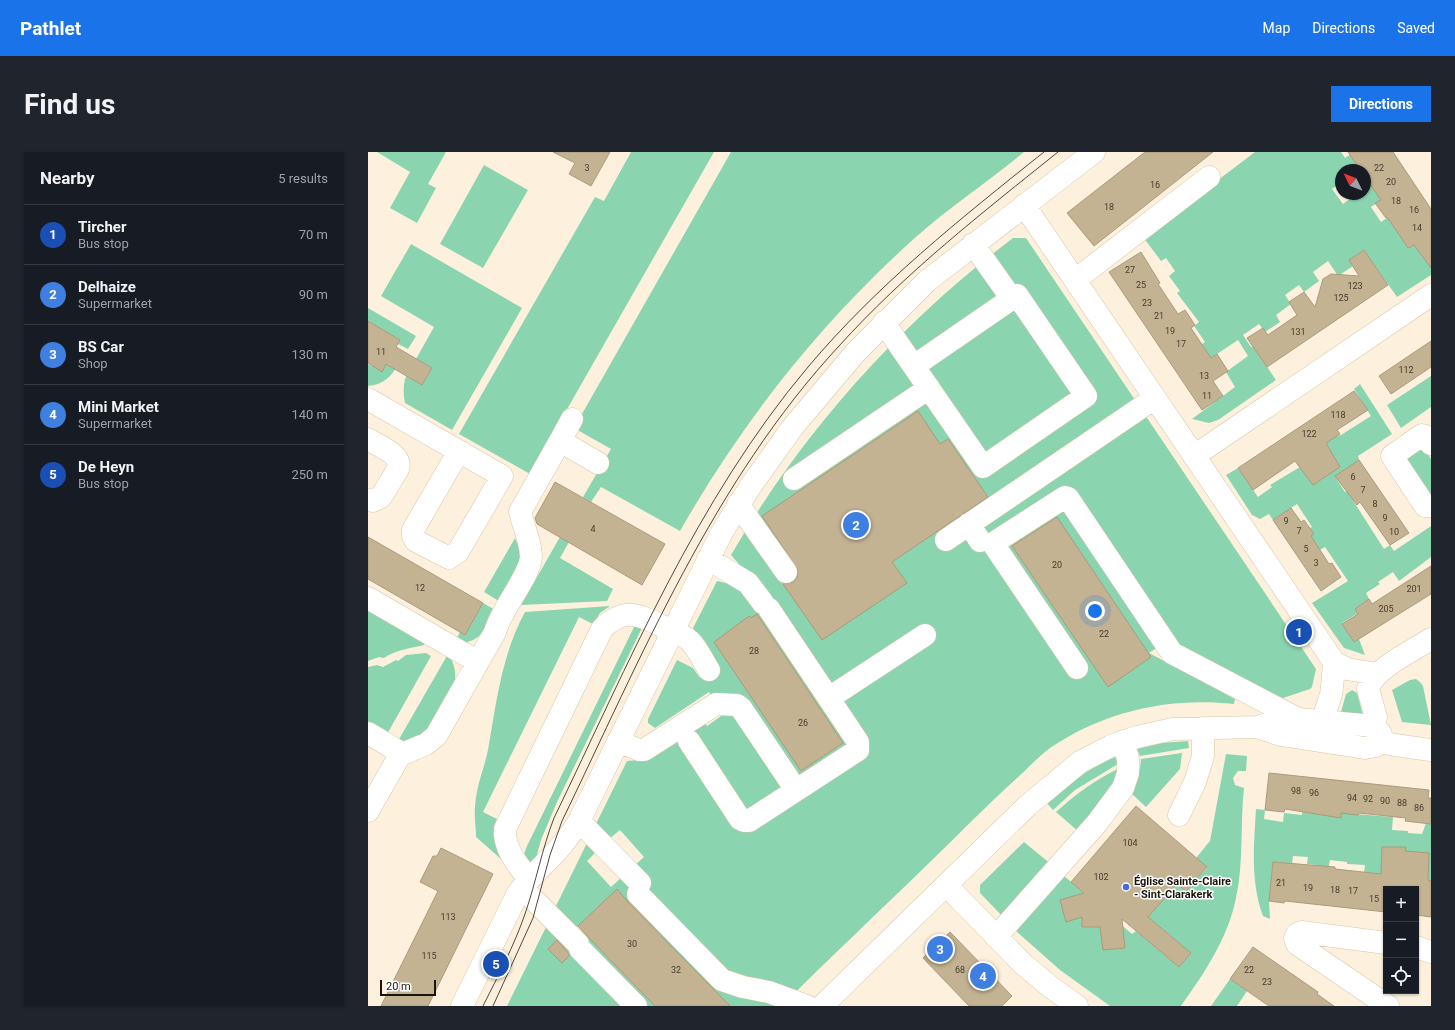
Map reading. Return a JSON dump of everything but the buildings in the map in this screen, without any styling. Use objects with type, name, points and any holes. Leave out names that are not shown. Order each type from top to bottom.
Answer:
[{"type":"street","points":[[462,1006],[526,884],[561,848],[579,821],[708,559],[738,504],[777,448],[818,395],[884,322],[927,281],[969,247],[1094,152]]},
{"type":"street","points":[[1076,280],[1209,177]]},
{"type":"street","points":[[1024,205],[1334,662],[1347,669],[1377,674]]},
{"type":"street","points":[[969,247],[1007,302]]},
{"type":"street","points":[[884,322],[982,467],[1086,396],[1017,295],[914,366]]},
{"type":"street","points":[[1194,456],[1431,295]]},
{"type":"street","points":[[794,478],[929,388]]},
{"type":"street","points":[[946,540],[974,533],[1057,476],[1155,398]]},
{"type":"street","points":[[368,399],[459,451],[502,476],[454,556],[449,558],[414,538],[414,528],[459,451]]},
{"type":"street","points":[[520,512],[572,419]]},
{"type":"street","points":[[1431,444],[1426,436],[1422,435],[1392,456],[1425,506],[1431,506]]},
{"type":"street","points":[[368,440],[396,456],[399,463],[398,469],[381,497],[373,501],[368,500]]},
{"type":"street","points":[[560,441],[598,463]]},
{"type":"street","points":[[368,812],[400,755],[426,744],[436,736],[495,632],[499,620],[527,571],[531,559],[530,550],[520,512],[491,494]]},
{"type":"street","points":[[1076,668],[994,545],[995,542],[1065,497],[1068,498],[1172,653],[1298,719]]},
{"type":"street","points":[[738,504],[786,572]]},
{"type":"street","points":[[689,741],[742,820],[749,821],[856,751],[858,747],[858,742],[829,698],[766,606],[748,583],[708,559]]},
{"type":"street","points":[[368,598],[478,662]]},
{"type":"street","points":[[636,1006],[579,946],[526,884],[507,849],[504,840],[504,829],[602,629],[617,617],[632,614],[646,618],[685,637],[692,643],[709,670]]},
{"type":"street","points":[[829,698],[924,635]]},
{"type":"street","points":[[1257,727],[1280,736],[1370,748],[1377,734],[1376,717],[1368,689],[1377,674],[1431,639]]},
{"type":"street","points":[[1334,662],[1331,695],[1322,727],[1325,733],[1338,744]]},
{"type":"street","points":[[618,741],[639,750],[644,750],[716,704],[737,705],[741,708],[796,790]]},
{"type":"street","points":[[822,1006],[1027,806],[1057,779],[1080,762],[1123,741],[1152,733],[1203,728],[1257,727],[1277,721],[1298,719],[1323,720],[1377,734],[1395,745],[1431,750]]},
{"type":"street","points":[[1179,815],[1195,782],[1203,756],[1203,728]]},
{"type":"street","points":[[368,733],[403,754]]},
{"type":"street","points":[[996,937],[1097,823],[1124,788],[1128,773],[1128,758],[1123,741]]},
{"type":"street","points":[[579,821],[722,980],[743,987],[769,992],[807,1006]]},
{"type":"street","points":[[946,885],[1035,975],[1077,1006]]},
{"type":"street","points":[[1383,943],[1302,932],[1295,938],[1297,944],[1388,1006]]},
{"type":"street","points":[[1419,948],[1431,952]]},
{"type":"green space","points":[[377,152],[446,152],[428,184],[436,188],[417,223],[390,208],[410,172]]},
{"type":"green space","points":[[631,152],[714,152],[530,474],[459,434],[595,197],[604,201]]},
{"type":"green space","points":[[731,152],[1024,152],[943,214],[917,236],[848,303],[786,374],[758,411],[705,490],[680,531],[601,487],[591,502],[583,497],[611,449],[574,428]]},
{"type":"green space","points":[[1255,152],[1341,152],[1345,158],[1354,152],[1364,164],[1335,164],[1335,187],[1332,189],[1335,193],[1335,200],[1340,200],[1343,204],[1349,200],[1371,200],[1371,185],[1384,198],[1371,207],[1381,222],[1398,210],[1397,232],[1408,248],[1414,245],[1431,255],[1431,275],[1397,297],[1364,250],[1349,260],[1353,266],[1338,276],[1328,261],[1313,272],[1319,281],[1304,292],[1299,285],[1285,295],[1291,304],[1276,315],[1280,322],[1265,332],[1259,324],[1243,335],[1251,347],[1253,346],[1276,380],[1218,420],[1209,423],[1192,419],[1235,387],[1226,372],[1248,356],[1238,340],[1205,362],[1195,349],[1205,342],[1194,326],[1199,322],[1177,293],[1180,291],[1169,276],[1175,271],[1166,258],[1161,261],[1143,237]]},
{"type":"green space","points":[[484,165],[528,190],[483,268],[440,244]]},
{"type":"green space","points":[[1013,238],[1026,238],[1316,669],[1312,687],[1280,699],[1181,648],[1174,636],[1149,653],[1235,699],[1234,704],[1210,702],[1186,703],[1162,705],[1138,710],[1115,716],[1093,725],[1071,735],[1050,748],[994,800],[782,1006],[507,1006],[547,925],[573,951],[588,937],[578,926],[576,928],[555,908],[587,843],[598,850],[587,861],[611,887],[644,857],[620,830],[609,839],[595,826],[627,761],[638,760],[703,721],[707,726],[724,714],[709,692],[655,728],[648,723],[648,719],[677,660],[693,668],[700,678],[717,667],[693,628],[717,581],[743,587],[758,586],[731,555],[759,509],[789,465],[856,382],[931,306],[971,271]]},
{"type":"green space","points":[[411,244],[522,308],[452,430],[405,403],[404,400],[406,376],[422,385],[432,368],[416,359],[434,327],[381,296]]},
{"type":"green space","points":[[368,308],[416,336],[408,349],[398,344],[400,340],[368,321]]},
{"type":"green space","points":[[389,359],[398,364],[393,373],[386,380],[378,384],[368,386],[368,364],[382,371]]},
{"type":"green space","points":[[1431,376],[1431,407],[1401,428],[1387,405]]},
{"type":"green space","points":[[1360,384],[1392,434],[1358,456],[1359,460],[1336,478],[1345,492],[1347,491],[1384,549],[1390,545],[1394,551],[1431,526],[1431,557],[1399,581],[1393,572],[1378,582],[1380,584],[1366,593],[1369,599],[1355,609],[1358,613],[1342,623],[1354,642],[1359,639],[1365,655],[1344,648],[1312,603],[1348,581],[1325,547],[1320,550],[1311,536],[1310,528],[1312,527],[1297,504],[1273,520],[1269,514],[1260,519],[1252,515],[1226,475],[1238,468],[1258,497],[1272,487],[1270,485],[1300,467],[1323,440],[1341,435],[1371,416],[1354,389]]},
{"type":"green space","points":[[1418,450],[1425,450],[1431,459],[1431,495],[1424,493],[1406,459]]},
{"type":"green space","points":[[560,537],[569,542],[560,558],[613,589],[607,601],[521,605]]},
{"type":"green space","points":[[515,538],[522,555],[502,603],[484,592]]},
{"type":"green space","points":[[483,603],[497,611],[485,630],[476,639],[463,643],[454,643],[460,632],[465,635]]},
{"type":"green space","points":[[610,606],[600,613],[593,624],[579,617],[483,812],[497,819],[494,829],[494,839],[503,856],[501,859],[476,837],[475,807],[478,785],[488,750],[501,679],[505,662],[517,628],[525,612]]},
{"type":"green space","points":[[368,607],[426,641],[424,645],[397,652],[384,658],[379,657],[368,661]]},
{"type":"green space","points":[[635,625],[642,628],[557,802],[541,840],[535,862],[530,862],[524,854],[527,846]]},
{"type":"green space","points":[[426,653],[431,656],[386,736],[368,725],[368,667],[377,665],[383,667],[396,660],[398,661],[406,655]]},
{"type":"green space","points":[[448,654],[454,667],[455,680],[427,733],[406,741],[398,741]]},
{"type":"green space","points":[[1416,679],[1423,686],[1431,725],[1402,722],[1392,690],[1410,680]]},
{"type":"green space","points":[[1352,690],[1357,693],[1363,715],[1341,712],[1346,694]]},
{"type":"green space","points":[[1188,741],[1189,748],[1140,756],[1137,749],[1162,743]]},
{"type":"green space","points":[[1182,753],[1180,769],[1146,807],[1131,793],[1140,769],[1141,759]]},
{"type":"green space","points":[[1226,754],[1247,756],[1246,771],[1238,771],[1233,778],[1235,785],[1244,788],[1240,871],[1232,913],[1221,941],[1199,980],[1181,1006],[1110,1006],[1060,970],[1015,930],[1063,875],[1132,934],[1136,931],[1179,967],[1191,953],[1148,917],[1177,884],[1186,891],[1207,868],[1196,858],[1210,841]]},
{"type":"green space","points":[[1115,757],[1118,764],[1075,790],[1053,810],[1047,803],[1079,777],[1096,766]]},
{"type":"green space","points":[[1120,768],[1121,774],[1079,832],[1056,812],[1086,787]]},
{"type":"green space","points":[[1326,779],[1345,781],[1342,813],[1393,817],[1392,830],[1408,831],[1408,833],[1422,834],[1426,823],[1431,824],[1431,881],[1364,872],[1365,865],[1347,864],[1347,862],[1330,860],[1328,870],[1317,868],[1317,865],[1307,864],[1308,857],[1293,856],[1292,864],[1273,863],[1269,901],[1270,919],[1263,916],[1256,889],[1254,862],[1256,809],[1265,810],[1264,819],[1283,822],[1284,813],[1302,815],[1302,812],[1322,815]]},
{"type":"green space","points":[[1024,842],[1052,865],[1004,918],[980,893],[980,885]]},
{"type":"green space","points":[[1230,979],[1247,991],[1237,1006],[1211,1006]]},
{"type":"tram line","points":[[483,1006],[506,961],[521,926],[554,818],[667,584],[698,527],[732,472],[768,418],[808,367],[862,308],[920,254],[981,202],[1044,152]]},
{"type":"tram line","points":[[493,1006],[533,918],[550,855],[562,821],[621,696],[683,573],[717,513],[754,454],[794,399],[839,346],[890,293],[945,244],[1058,152]]},
{"type":"place","name":"Delhaize","points":[[856,525]]},
{"type":"place","name":"Tircher","points":[[1299,632]]},
{"type":"place","name":"Église Sainte-Claire - Sint-Clarakerk","points":[[1126,887]]},
{"type":"place","name":"BS Car","points":[[940,949]]},
{"type":"place","name":"De Heyn","points":[[496,964]]},
{"type":"place","name":"Mini Market","points":[[983,976]]}]
